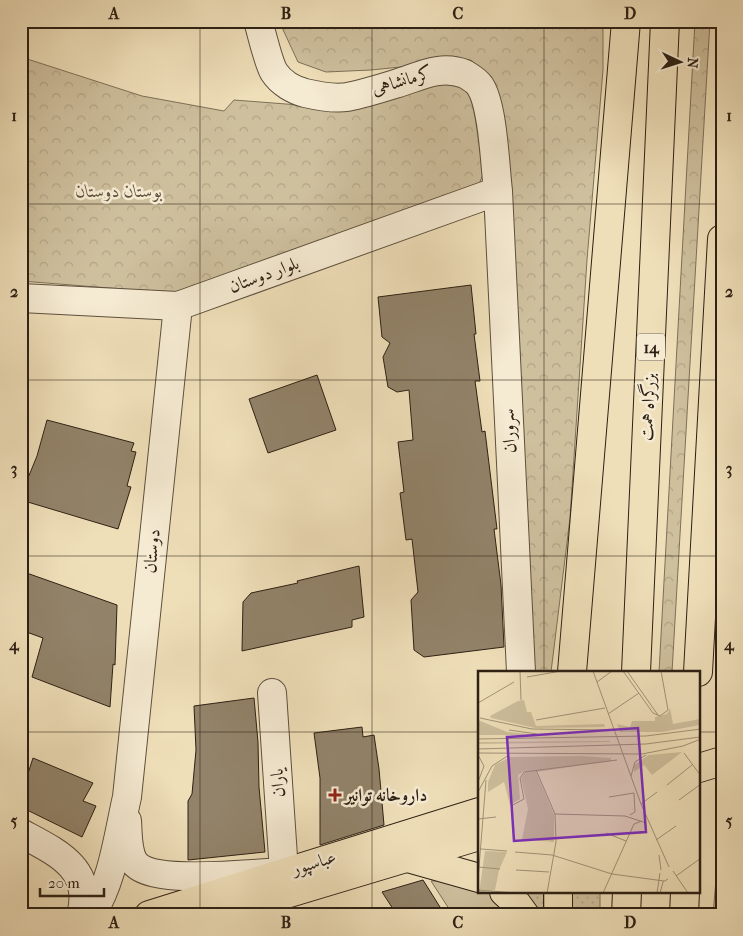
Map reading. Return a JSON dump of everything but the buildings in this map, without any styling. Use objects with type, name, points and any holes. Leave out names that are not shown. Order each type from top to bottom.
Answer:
[{"type":"main road","points":[[615,21],[621,86]]},
{"type":"main road","points":[[572,671],[626,21]]},
{"type":"main road","name":"بزرگراه همت","points":[[636,671],[665,21]]},
{"type":"main road","points":[[698,671],[722,239]]},
{"type":"main road","points":[[712,441],[722,398]]},
{"type":"main road","points":[[700,768],[722,761]]},
{"type":"main road","name":"عباسپور","points":[[216,915],[287,882],[478,812]]},
{"type":"main road","name":"عباسپور","points":[[149,915],[287,882],[408,858],[478,836]]},
{"type":"main road","points":[[408,858],[478,878]]},
{"type":"main road","points":[[506,894],[517,904],[524,915]]},
{"type":"main road","points":[[558,894],[558,915]]},
{"type":"main road","points":[[626,894],[626,915]]},
{"type":"main road","points":[[684,915],[685,894]]},
{"type":"street","name":"کرمانشاهی","points":[[258,21],[274,72],[286,85],[299,91],[321,96],[345,97],[396,84],[433,71],[459,72],[471,77],[480,85],[486,101],[492,133],[498,191]]},
{"type":"street","name":"بلوار دوستان","points":[[21,298],[178,306],[498,191]]},
{"type":"street","name":"سروران","points":[[498,191],[521,671]]},
{"type":"street","name":"دوستان","points":[[91,915],[100,898],[112,864],[126,797],[178,306]]},
{"type":"street","name":"یاران","points":[[272,693],[287,882]]},
{"type":"street","name":"دوستان","points":[[126,797],[130,853],[135,863],[142,868],[168,876],[198,876],[287,882]]},
{"type":"street","points":[[21,834],[64,858],[76,870],[84,888],[82,915]]},
{"type":"green space","points":[[279,21],[603,21],[603,70],[587,260],[570,518],[551,671],[520,671],[482,182],[498,162],[498,121],[491,76],[470,60],[371,70],[326,72],[298,62]]},
{"type":"green space","points":[[695,21],[710,21],[672,671],[659,671]]},
{"type":"green space","name":"بوستان دوستان","points":[[21,57],[142,96],[224,111],[234,100],[325,107],[445,77],[464,82],[479,108],[487,165],[477,189],[172,293],[21,281]]},
{"type":"green space","points":[[722,808],[722,915],[713,915]]},
{"type":"green space","points":[[456,880],[478,885],[478,894],[493,894],[514,915],[453,915],[431,881]]},
{"type":"green space","points":[[521,894],[548,894],[548,915],[539,915]]},
{"type":"green space","points":[[571,894],[600,894],[600,915],[570,915]]},
{"type":"place","name":"داروخانه توانیر","points":[[335,795]]}]
